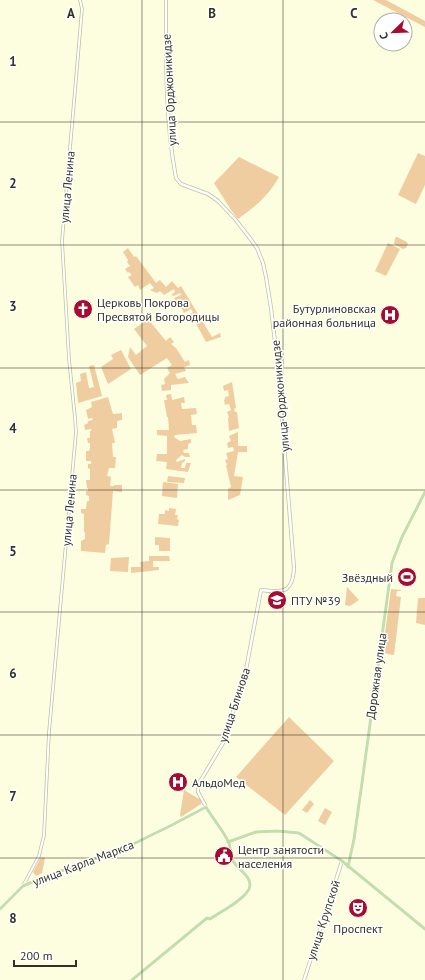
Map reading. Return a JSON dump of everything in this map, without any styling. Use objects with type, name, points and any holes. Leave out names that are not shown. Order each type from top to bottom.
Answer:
[{"type":"main road","name":"улица Орджоникидзе","points":[[166,0],[168,118],[176,178],[181,184],[208,194],[235,219],[256,248],[263,263],[268,285],[278,366],[294,576],[290,586],[282,592],[261,590]]},
{"type":"main road","name":"Дорожная улица","points":[[348,867],[356,828],[392,563],[402,537],[425,492]]},
{"type":"main road","name":"улица Блинова","points":[[132,980],[186,934],[207,918],[210,919],[246,893],[249,889],[250,882],[246,875],[234,862],[228,842],[198,792],[198,785],[223,743],[242,689],[246,675],[261,590]]},
{"type":"main road","name":"улица Карла Маркса","points":[[23,886],[44,876],[123,849],[180,821],[206,806]]},
{"type":"main road","points":[[228,842],[256,832],[293,832],[307,837],[342,861],[425,929]]},
{"type":"main road","name":"улица Крупской","points":[[304,980],[342,861]]},
{"type":"main road","name":"улица Ленина","points":[[0,908],[23,886]]},
{"type":"street","name":"улица Ленина","points":[[23,886],[39,856],[44,835],[49,732],[76,432],[69,359],[62,247],[82,9],[80,0]]},
{"type":"shaded area","points":[[373,0],[386,0],[408,12],[396,12]]},
{"type":"shaded area","points":[[413,15],[425,21],[425,27],[413,21]]},
{"type":"shaded area","points":[[418,153],[425,156],[425,185],[416,204],[398,195]]},
{"type":"shaded area","points":[[239,157],[279,177],[261,200],[238,219],[214,183]]},
{"type":"shaded area","points":[[397,237],[407,242],[408,244],[406,248],[403,249],[394,244],[395,238]]},
{"type":"shaded area","points":[[388,243],[400,249],[386,276],[375,271]]},
{"type":"shaded area","points":[[128,248],[134,257],[136,256],[156,283],[160,280],[166,287],[172,281],[178,288],[181,286],[212,337],[220,333],[221,337],[206,342],[193,318],[188,320],[187,317],[193,312],[191,309],[184,313],[180,305],[184,303],[181,299],[176,301],[174,298],[181,295],[180,293],[174,296],[171,295],[175,292],[174,289],[164,295],[160,291],[157,293],[150,290],[154,288],[150,283],[140,290],[138,285],[135,287],[128,277],[132,275],[125,269],[130,266],[123,252]]},
{"type":"shaded area","points":[[148,319],[166,341],[170,337],[174,342],[171,344],[176,348],[185,362],[189,360],[190,365],[184,367],[186,371],[175,374],[178,379],[185,377],[189,383],[171,385],[171,390],[162,391],[161,385],[165,384],[164,379],[170,373],[167,368],[172,365],[167,358],[140,375],[128,357],[130,347],[136,355],[147,346],[134,329]]},
{"type":"shaded area","points":[[121,350],[131,369],[108,384],[101,367],[113,359],[111,355]]},
{"type":"shaded area","points":[[94,365],[102,396],[78,403],[76,383],[81,381],[80,374],[86,372],[89,388],[94,387],[89,366]]},
{"type":"shaded area","points":[[232,382],[236,408],[234,409],[235,412],[237,412],[239,428],[229,431],[229,417],[227,412],[231,410],[229,404],[225,405],[225,397],[229,396],[228,390],[224,391],[223,386]]},
{"type":"shaded area","points":[[171,394],[172,400],[184,397],[185,403],[181,403],[182,409],[196,408],[197,414],[191,415],[192,425],[196,425],[197,433],[175,435],[174,437],[180,441],[191,439],[191,443],[188,444],[188,449],[183,450],[184,453],[189,453],[190,457],[185,457],[182,455],[176,460],[177,462],[185,459],[181,468],[185,468],[186,463],[191,463],[188,472],[166,469],[167,462],[156,461],[157,454],[167,454],[167,436],[157,435],[157,430],[169,430],[164,400],[167,400],[166,395]]},
{"type":"shaded area","points":[[108,397],[113,414],[122,413],[122,420],[117,421],[117,428],[112,429],[115,443],[112,443],[113,457],[116,457],[115,468],[109,468],[107,476],[111,477],[110,486],[122,485],[122,492],[113,491],[109,544],[106,545],[105,553],[81,551],[81,541],[85,539],[85,532],[84,514],[81,513],[81,509],[86,509],[87,501],[89,501],[89,496],[86,495],[88,488],[86,480],[90,480],[90,469],[88,468],[88,464],[91,464],[91,461],[86,461],[86,451],[89,451],[90,448],[90,443],[88,443],[87,438],[90,438],[90,431],[92,430],[85,430],[84,425],[88,423],[88,421],[93,420],[92,418],[88,419],[86,410],[92,407],[91,402]]},
{"type":"shaded area","points":[[238,432],[238,446],[247,446],[247,452],[238,452],[234,476],[243,477],[240,495],[228,500],[228,489],[231,487],[225,460],[228,459],[226,453],[234,451],[233,447],[228,448],[227,443],[231,441],[229,436]]},
{"type":"shaded area","points":[[168,476],[185,478],[184,483],[167,482]]},
{"type":"shaded area","points":[[163,482],[178,484],[177,498],[162,496]]},
{"type":"shaded area","points":[[169,508],[176,509],[175,515],[178,515],[177,519],[179,520],[178,526],[158,524],[159,514],[165,514],[165,510],[169,511]]},
{"type":"shaded area","points":[[155,537],[170,538],[170,551],[159,551],[159,545],[155,545]]},
{"type":"shaded area","points":[[149,556],[169,556],[170,561],[153,561],[153,567],[159,567],[159,570],[131,573],[131,567],[141,567],[140,562],[149,561]]},
{"type":"shaded area","points":[[129,557],[128,572],[110,571],[111,558]]},
{"type":"shaded area","points":[[347,587],[359,600],[350,606],[345,605]]},
{"type":"shaded area","points":[[391,589],[401,590],[397,591],[396,596],[401,597],[394,655],[382,653]]},
{"type":"shaded area","points":[[418,598],[425,598],[425,625],[416,623]]},
{"type":"shaded area","points":[[289,717],[334,761],[285,815],[236,777]]},
{"type":"shaded area","points":[[184,790],[201,800],[201,804],[181,817],[180,815]]},
{"type":"shaded area","points":[[310,800],[314,804],[307,813],[302,810]]},
{"type":"shaded area","points":[[325,808],[332,812],[325,825],[318,821]]},
{"type":"shaded area","points":[[41,857],[45,858],[42,873],[36,876],[33,872]]},
{"type":"place","name":"Церковь Покрова Пресвятой Богородицы","points":[[83,309]]},
{"type":"place","name":"Бутурлиновская районная больница","points":[[390,315]]},
{"type":"place","name":"Звёздный","points":[[407,577]]},
{"type":"place","name":"ПТУ №39","points":[[277,600]]},
{"type":"place","name":"АльдоМед","points":[[178,782]]},
{"type":"place","name":"Центр занятости населения","points":[[224,856]]},
{"type":"place","name":"Проспект","points":[[358,908]]}]
